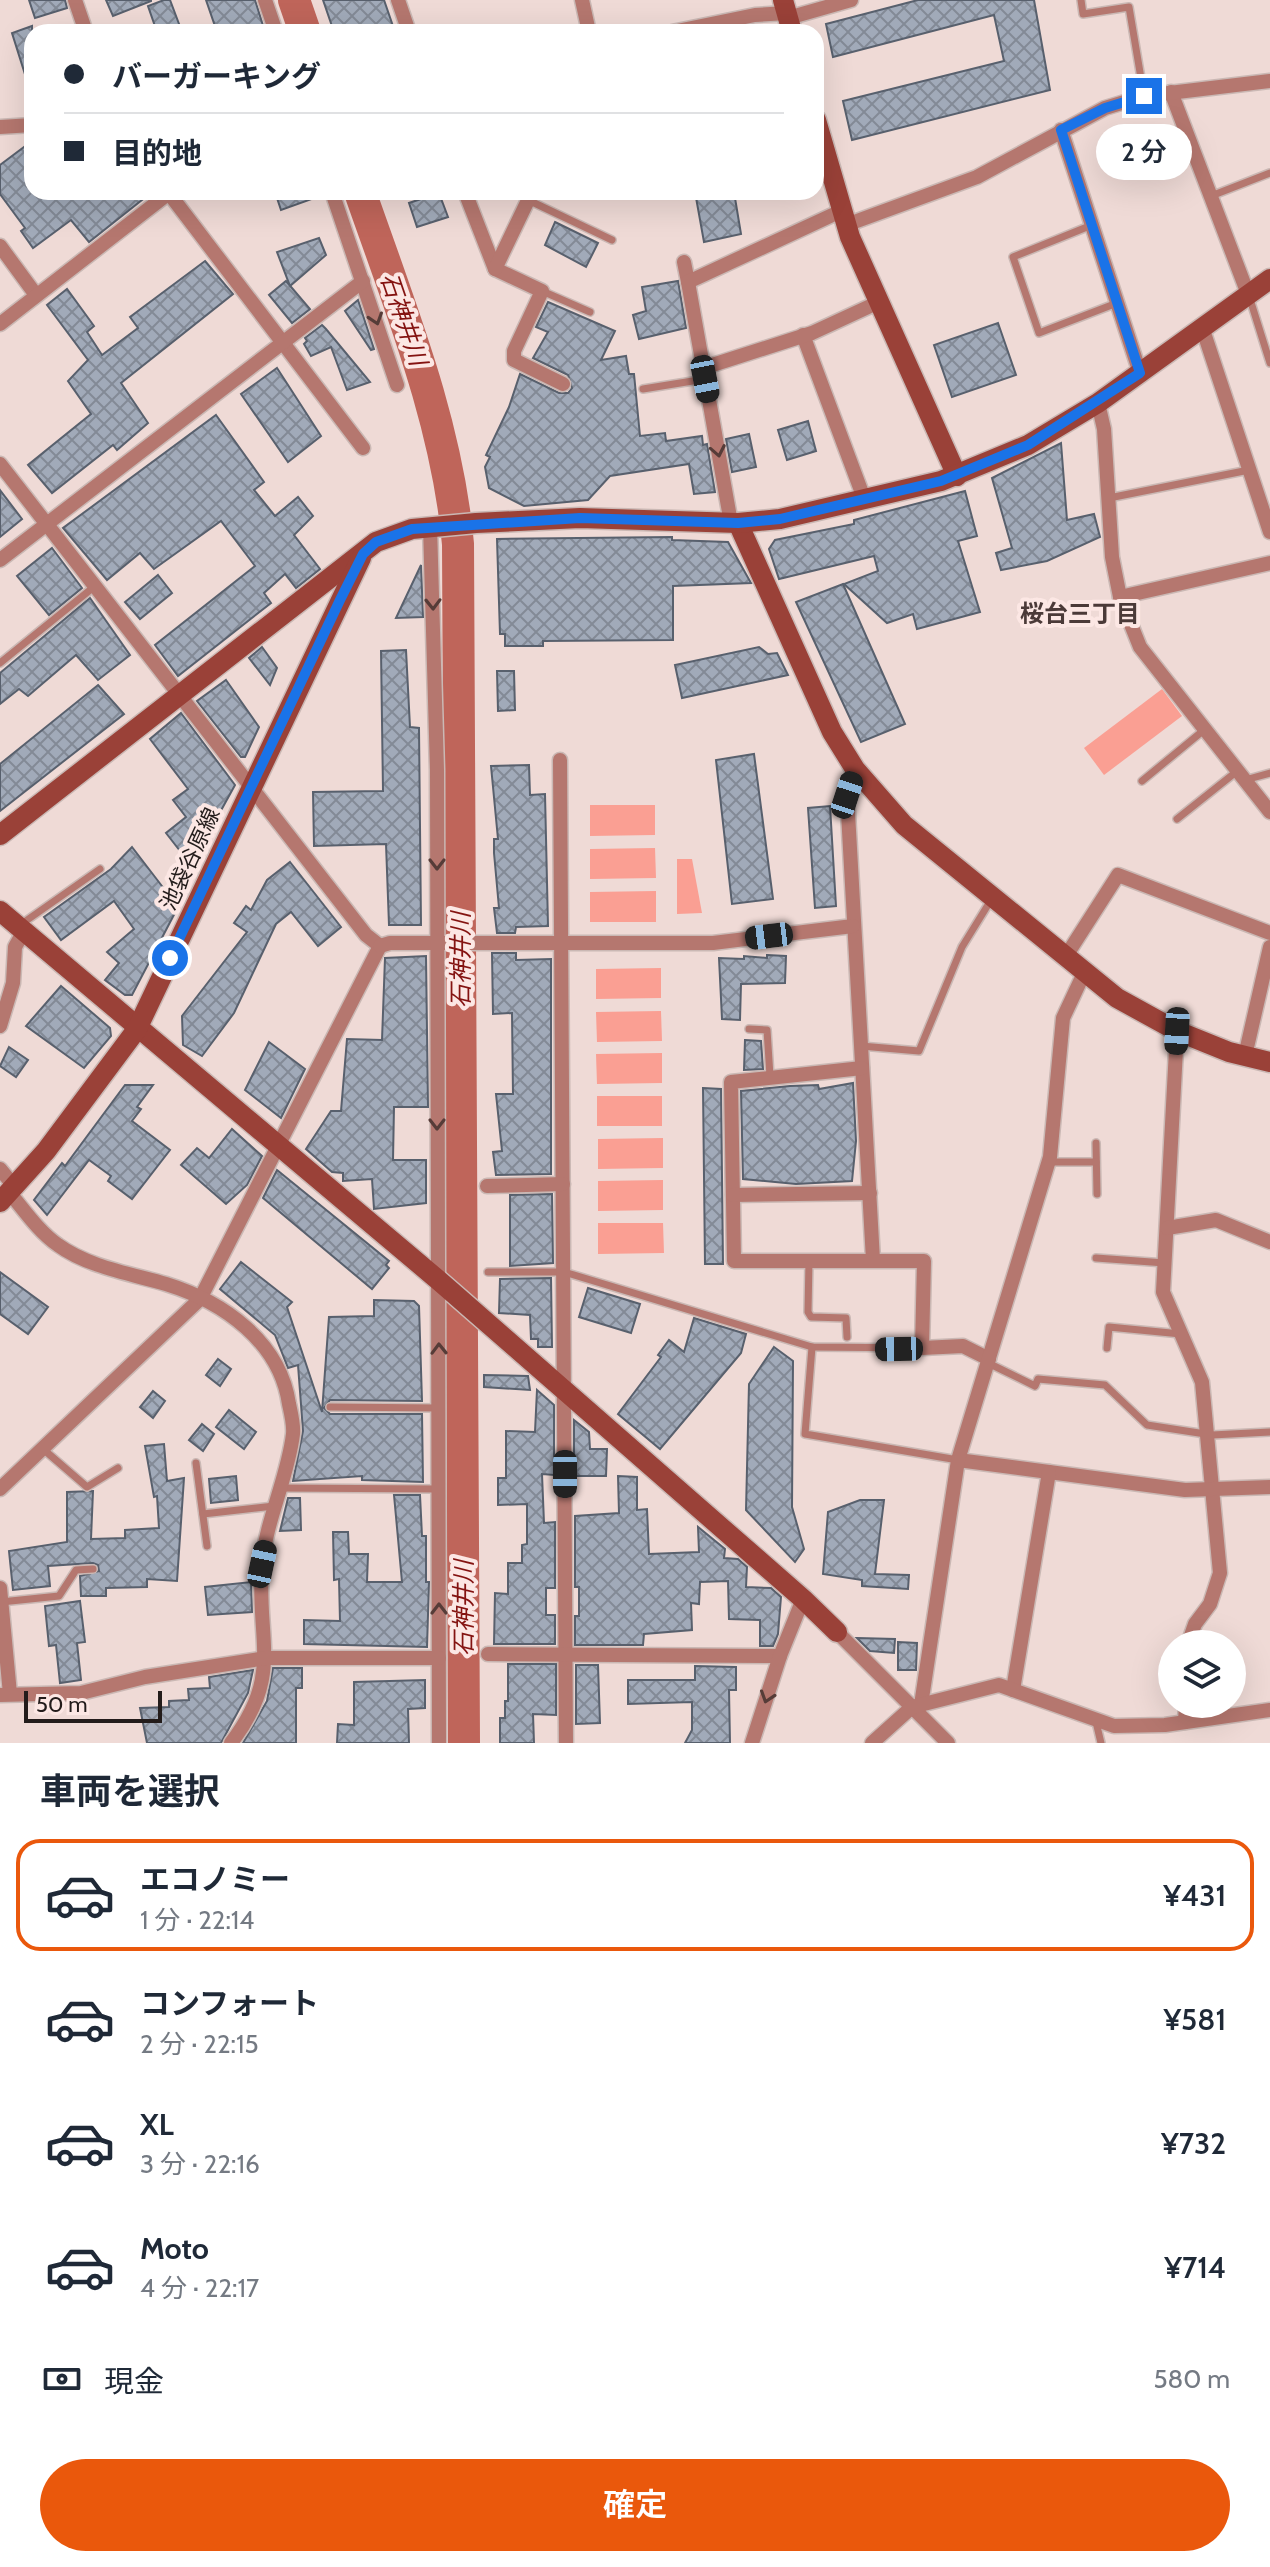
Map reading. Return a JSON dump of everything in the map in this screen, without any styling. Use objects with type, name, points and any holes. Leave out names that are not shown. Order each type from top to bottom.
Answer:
[{"type":"street","points":[[75,0],[83,24]]},
{"type":"street","points":[[265,0],[273,24]]},
{"type":"street","points":[[398,0],[406,24]]},
{"type":"street","points":[[582,0],[587,24]]},
{"type":"street","points":[[711,24],[755,15],[787,16],[851,0]]},
{"type":"street","points":[[688,282],[844,218],[977,177],[1105,108],[1144,96],[1270,81]]},
{"type":"street","points":[[1171,92],[1248,294]]},
{"type":"street","points":[[0,127],[24,126]]},
{"type":"street","points":[[1061,130],[1140,373]]},
{"type":"street","points":[[824,148],[844,218],[957,476]]},
{"type":"street","points":[[0,324],[159,200]]},
{"type":"street","points":[[175,200],[363,448]]},
{"type":"street","points":[[335,200],[397,385]]},
{"type":"street","points":[[468,200],[495,269],[542,291],[514,351],[514,360],[563,384]]},
{"type":"street","points":[[495,269],[528,200]]},
{"type":"street","points":[[0,246],[36,295]]},
{"type":"street","points":[[684,262],[734,523],[832,732],[855,769],[904,825],[1117,998],[1177,1031],[1270,1062]]},
{"type":"street","points":[[0,835],[395,532],[433,526],[580,518],[734,523],[780,519],[865,501],[957,476],[1028,445],[1098,403],[1270,279]]},
{"type":"street","points":[[0,560],[363,281]]},
{"type":"street","points":[[704,374],[879,302]]},
{"type":"street","points":[[1202,327],[1270,532]]},
{"type":"street","points":[[803,335],[865,501]]},
{"type":"street","points":[[1098,403],[1103,413],[1112,557],[1120,597],[1140,647],[1270,812]]},
{"type":"street","points":[[0,464],[250,789],[366,935],[380,946]]},
{"type":"street","points":[[433,526],[438,944],[439,1743]]},
{"type":"street","name":"池袋谷原線","points":[[7,1193],[46,1151],[137,1029],[363,554]]},
{"type":"street","points":[[1120,597],[1270,563]]},
{"type":"street","points":[[560,760],[566,1743]]},
{"type":"street","points":[[855,769],[847,795],[873,1260]]},
{"type":"street","points":[[1066,956],[1118,875],[1270,933]]},
{"type":"street","points":[[0,911],[279,1150],[437,1279],[489,1328],[803,1599],[917,1706],[948,1743]]},
{"type":"street","points":[[0,1489],[200,1299],[279,1150],[380,946],[390,943],[713,943],[853,926]]},
{"type":"street","points":[[0,1026],[13,983],[15,947],[21,929]]},
{"type":"street","points":[[1245,1056],[1270,947]]},
{"type":"street","points":[[917,1706],[958,1460],[1049,1162],[1063,1018],[1085,971]]},
{"type":"street","points":[[1177,1031],[1163,1292],[1202,1382],[1220,1573],[1210,1604],[1193,1630]]},
{"type":"street","points":[[862,1068],[731,1082],[734,1261],[924,1261],[922,1348],[963,1346],[989,1361]]},
{"type":"street","points":[[0,1169],[7,1193],[58,1245],[200,1299],[254,1332],[275,1358],[286,1383],[293,1433],[277,1488],[262,1564],[266,1658],[260,1693],[249,1719],[231,1743]]},
{"type":"street","points":[[487,1186],[563,1184]]},
{"type":"street","points":[[733,1195],[870,1193]]},
{"type":"street","points":[[1167,1228],[1216,1220],[1270,1242]]},
{"type":"street","points":[[958,1460],[1213,1491],[1270,1487]]},
{"type":"street","points":[[1013,1690],[1049,1472]]},
{"type":"street","points":[[1,1595],[5,1694],[81,1693],[145,1677],[266,1658],[439,1658]]},
{"type":"street","points":[[752,1743],[780,1656],[803,1599]]},
{"type":"street","points":[[488,1654],[780,1656]]},
{"type":"street","points":[[872,1743],[917,1706],[999,1685],[1095,1720],[1126,1726],[1185,1722],[1270,1710]]},
{"type":"street","points":[[1185,1718],[1185,1722]]},
{"type":"lane","points":[[1081,0],[1083,14],[1129,7],[1144,96]]},
{"type":"lane","points":[[1211,196],[1270,173]]},
{"type":"lane","points":[[537,200],[612,240]]},
{"type":"lane","points":[[1092,225],[1013,257],[1039,333],[1117,303]]},
{"type":"lane","points":[[542,291],[590,312]]},
{"type":"lane","points":[[1248,294],[1270,363]]},
{"type":"lane","points":[[643,389],[704,374]]},
{"type":"lane","points":[[1109,498],[1251,470]]},
{"type":"lane","points":[[0,663],[96,585]]},
{"type":"lane","points":[[1142,781],[1204,730]]},
{"type":"lane","points":[[1177,819],[1239,776],[1270,773]]},
{"type":"lane","points":[[21,929],[100,869]]},
{"type":"lane","points":[[861,1046],[919,1051],[962,947],[993,898]]},
{"type":"lane","points":[[749,1029],[767,1030],[770,1076]]},
{"type":"lane","points":[[1096,1143],[1097,1194]]},
{"type":"lane","points":[[1049,1162],[1096,1162]]},
{"type":"lane","points":[[1096,1258],[1165,1263]]},
{"type":"lane","points":[[809,1261],[808,1312],[811,1317],[846,1318],[847,1337]]},
{"type":"lane","points":[[488,1272],[564,1272],[812,1347],[922,1348]]},
{"type":"lane","points":[[1107,1348],[1109,1327],[1181,1334]]},
{"type":"lane","points":[[812,1347],[805,1434],[958,1460]]},
{"type":"lane","points":[[989,1361],[1035,1386],[1038,1379],[1105,1385],[1147,1425],[1212,1435],[1270,1432]]},
{"type":"lane","points":[[330,1407],[440,1408]]},
{"type":"lane","points":[[43,1449],[87,1487],[118,1468]]},
{"type":"lane","points":[[196,1463],[207,1546]]},
{"type":"lane","points":[[277,1488],[440,1489]]},
{"type":"lane","points":[[203,1514],[274,1506]]},
{"type":"lane","points":[[1,1595],[59,1596],[76,1570],[93,1569]]},
{"type":"lane","points":[[1095,1720],[1101,1743]]},
{"type":"shaded area","points":[[1162,689],[1182,716],[1104,775],[1084,748]]},
{"type":"shaded area","points":[[590,805],[655,805],[655,835],[590,836]]},
{"type":"shaded area","points":[[655,848],[656,878],[590,879],[590,849]]},
{"type":"shaded area","points":[[677,859],[692,859],[702,913],[677,914]]},
{"type":"shaded area","points":[[656,891],[656,922],[590,922],[590,892]]},
{"type":"shaded area","points":[[661,968],[661,998],[596,999],[596,969]]},
{"type":"shaded area","points":[[661,1011],[662,1041],[597,1042],[596,1012]]},
{"type":"shaded area","points":[[662,1053],[662,1083],[597,1084],[596,1054]]},
{"type":"shaded area","points":[[597,1096],[662,1096],[662,1126],[597,1126]]},
{"type":"shaded area","points":[[663,1138],[663,1168],[598,1169],[598,1139]]},
{"type":"shaded area","points":[[663,1180],[663,1210],[598,1211],[598,1181]]},
{"type":"shaded area","points":[[598,1223],[663,1223],[664,1253],[598,1254]]},
{"type":"building","points":[[29,0],[65,0],[67,8],[35,18]]},
{"type":"building","points":[[106,0],[151,0],[151,1],[113,16]]},
{"type":"building","points":[[170,0],[179,24],[154,24],[148,6]]},
{"type":"building","points":[[206,0],[255,0],[262,24],[214,24]]},
{"type":"building","points":[[323,0],[384,0],[392,24],[331,24]]},
{"type":"building","points":[[918,0],[1034,0],[1050,90],[852,140],[843,101],[1004,61],[994,15],[833,57],[826,24]]},
{"type":"building","points":[[24,29],[24,71],[12,33]]},
{"type":"building","points":[[24,147],[24,200],[142,200],[89,242],[71,220],[33,248],[21,231],[25,228],[0,194],[0,165]]},
{"type":"building","points":[[278,200],[309,200],[281,210]]},
{"type":"building","points":[[442,200],[448,217],[417,227],[409,203]]},
{"type":"building","points":[[696,200],[735,200],[741,234],[704,242]]},
{"type":"building","points":[[555,222],[598,243],[586,267],[545,245]]},
{"type":"building","points":[[319,238],[326,255],[290,286],[277,252]]},
{"type":"building","points":[[205,261],[233,294],[121,383],[148,423],[117,450],[113,445],[52,493],[28,465],[91,414],[68,381],[88,360],[47,305],[67,289],[94,326],[87,332],[102,355],[138,328],[130,317]]},
{"type":"building","points":[[286,281],[310,309],[292,323],[269,295]]},
{"type":"building","points":[[678,281],[686,328],[639,339],[633,315],[646,311],[642,287]]},
{"type":"building","points":[[358,300],[374,349],[371,350],[345,311]]},
{"type":"building","points":[[548,302],[615,331],[601,360],[626,356],[629,374],[634,374],[640,436],[665,433],[666,441],[702,436],[703,445],[707,444],[715,492],[694,494],[689,464],[610,476],[588,500],[524,506],[489,488],[485,467],[490,457],[486,455],[509,407],[520,374],[559,393],[568,393],[572,388],[568,375],[533,358],[548,332],[536,327]]},
{"type":"building","points":[[998,323],[1016,375],[952,397],[934,345]]},
{"type":"building","points":[[322,325],[370,382],[347,390],[331,347],[311,356],[304,344],[307,341],[305,338]]},
{"type":"building","points":[[277,368],[321,436],[288,462],[241,394]]},
{"type":"building","points":[[216,415],[264,482],[254,490],[275,516],[298,497],[313,516],[294,535],[320,569],[296,588],[285,574],[264,593],[271,603],[178,676],[155,645],[255,566],[221,521],[154,569],[140,553],[107,580],[63,528]]},
{"type":"building","points":[[808,421],[816,451],[787,460],[778,430]]},
{"type":"building","points":[[749,434],[756,467],[732,472],[726,439]]},
{"type":"building","points":[[1061,443],[1067,520],[1094,514],[1100,537],[1047,561],[1001,570],[996,553],[1012,548],[992,478]]},
{"type":"building","points":[[0,490],[22,519],[0,537]]},
{"type":"building","points":[[965,491],[977,536],[958,541],[980,612],[917,629],[913,614],[887,623],[844,584],[878,571],[874,556],[779,579],[769,549],[775,540],[854,524],[854,520]]},
{"type":"building","points":[[672,537],[672,540],[728,542],[751,583],[673,586],[673,640],[543,641],[543,646],[505,646],[505,634],[500,634],[497,539]]},
{"type":"building","points":[[52,548],[82,588],[49,615],[17,576]]},
{"type":"building","points":[[421,565],[423,617],[396,618]]},
{"type":"building","points":[[158,575],[172,593],[140,619],[125,602]]},
{"type":"building","points":[[843,584],[905,724],[861,742],[796,602]]},
{"type":"building","points":[[90,598],[130,655],[98,680],[76,655],[28,696],[19,689],[0,704],[0,673]]},
{"type":"building","points":[[262,647],[277,668],[270,685],[249,658]]},
{"type":"building","points":[[759,647],[768,654],[777,653],[788,675],[682,698],[675,665]]},
{"type":"building","points":[[406,650],[410,727],[419,728],[421,925],[389,925],[386,844],[314,846],[313,792],[383,791],[381,651]]},
{"type":"building","points":[[497,671],[514,671],[515,710],[498,711]]},
{"type":"building","points":[[226,680],[259,727],[245,757],[241,757],[197,701]]},
{"type":"building","points":[[98,685],[124,714],[0,811],[0,764]]},
{"type":"building","points":[[181,713],[235,785],[191,865],[166,833],[186,817],[173,800],[188,789],[150,739]]},
{"type":"building","points":[[754,754],[773,899],[732,904],[716,760]]},
{"type":"building","points":[[529,765],[530,795],[545,794],[548,926],[516,927],[515,933],[497,933],[494,908],[499,908],[494,839],[498,839],[491,766]]},
{"type":"building","points":[[830,806],[836,906],[815,908],[808,808]]},
{"type":"building","points":[[132,847],[178,907],[132,995],[125,995],[105,980],[119,963],[107,952],[134,929],[114,901],[61,940],[44,917],[111,869]]},
{"type":"building","points":[[290,862],[341,927],[318,946],[291,912],[276,924],[234,1013],[202,1056],[183,1045],[182,1016],[247,932],[234,923],[246,906],[251,910],[267,880]]},
{"type":"building","points":[[492,953],[516,953],[516,960],[551,959],[551,1174],[496,1175],[493,1152],[502,1151],[496,1094],[513,1094],[512,1013],[493,1014]]},
{"type":"building","points":[[767,955],[786,956],[785,983],[741,984],[740,1020],[722,1019],[719,958],[767,958]]},
{"type":"building","points":[[426,956],[428,1107],[394,1107],[393,1160],[426,1160],[426,1203],[374,1209],[372,1179],[343,1181],[343,1173],[332,1172],[306,1149],[331,1111],[341,1111],[347,1039],[382,1040],[385,958]]},
{"type":"building","points":[[61,986],[110,1028],[111,1036],[84,1068],[26,1026]]},
{"type":"building","points":[[745,1040],[761,1041],[763,1069],[744,1070]]},
{"type":"building","points":[[269,1042],[305,1069],[281,1118],[245,1090]]},
{"type":"building","points":[[9,1047],[28,1060],[16,1077],[0,1066]]},
{"type":"building","points":[[853,1083],[856,1141],[852,1181],[796,1184],[743,1179],[741,1091],[818,1085],[819,1089]]},
{"type":"building","points":[[125,1085],[153,1085],[137,1107],[141,1109],[132,1121],[170,1150],[132,1199],[108,1181],[111,1176],[89,1160],[47,1215],[34,1200],[62,1163],[65,1166]]},
{"type":"building","points":[[703,1088],[721,1089],[723,1264],[705,1264]]},
{"type":"building","points":[[232,1129],[262,1156],[247,1185],[226,1204],[181,1165],[197,1148],[209,1158]]},
{"type":"building","points":[[277,1170],[389,1261],[386,1265],[389,1268],[372,1289],[263,1198]]},
{"type":"building","points":[[552,1194],[553,1263],[510,1266],[510,1195]]},
{"type":"building","points":[[241,1262],[292,1302],[287,1307],[322,1412],[329,1317],[374,1316],[374,1300],[414,1301],[419,1306],[422,1401],[330,1400],[324,1408],[330,1414],[422,1414],[423,1482],[362,1480],[362,1476],[293,1481],[303,1431],[298,1365],[288,1368],[275,1335],[220,1289]]},
{"type":"building","points":[[0,1272],[48,1307],[28,1334],[0,1314]]},
{"type":"building","points":[[551,1278],[552,1347],[538,1347],[538,1339],[531,1339],[530,1315],[499,1313],[500,1279]]},
{"type":"building","points":[[588,1288],[640,1304],[631,1333],[579,1317]]},
{"type":"building","points":[[694,1318],[746,1334],[741,1353],[660,1449],[618,1414],[661,1357],[658,1355],[669,1340],[684,1352]]},
{"type":"building","points":[[774,1347],[793,1361],[792,1507],[804,1549],[795,1562],[746,1510],[749,1384]]},
{"type":"building","points":[[218,1359],[231,1369],[220,1386],[206,1375]]},
{"type":"building","points":[[484,1375],[528,1376],[530,1390],[484,1387]]},
{"type":"building","points":[[537,1390],[554,1405],[554,1475],[542,1474],[544,1523],[555,1522],[555,1588],[546,1588],[546,1615],[555,1615],[555,1644],[494,1644],[495,1593],[508,1594],[508,1563],[522,1563],[522,1545],[527,1544],[527,1504],[498,1505],[498,1478],[506,1478],[506,1431],[535,1432]]},
{"type":"building","points":[[153,1391],[165,1401],[153,1418],[140,1407]]},
{"type":"building","points":[[229,1410],[256,1432],[244,1449],[216,1427]]},
{"type":"building","points":[[574,1420],[589,1432],[590,1449],[607,1449],[606,1476],[574,1476]]},
{"type":"building","points":[[202,1424],[214,1434],[203,1451],[189,1440]]},
{"type":"building","points":[[164,1444],[167,1481],[184,1478],[177,1581],[147,1579],[147,1587],[106,1588],[106,1596],[81,1596],[80,1576],[99,1571],[98,1565],[93,1563],[48,1566],[50,1586],[13,1590],[9,1551],[67,1542],[67,1492],[93,1491],[91,1539],[125,1538],[125,1530],[159,1528],[157,1496],[154,1497],[145,1446]]},
{"type":"building","points":[[236,1476],[238,1500],[211,1503],[209,1479]]},
{"type":"building","points":[[618,1476],[637,1477],[637,1510],[647,1509],[649,1554],[699,1552],[698,1527],[725,1549],[724,1558],[738,1559],[747,1567],[746,1587],[771,1588],[781,1597],[778,1634],[773,1646],[760,1646],[760,1620],[729,1619],[728,1581],[700,1582],[699,1604],[691,1603],[692,1630],[644,1634],[643,1645],[575,1645],[579,1587],[575,1587],[575,1516],[619,1513]]},
{"type":"building","points":[[394,1495],[420,1495],[422,1536],[426,1536],[426,1582],[429,1582],[427,1647],[304,1644],[304,1620],[340,1621],[339,1579],[334,1580],[333,1532],[348,1532],[349,1554],[368,1554],[367,1582],[402,1582]]},
{"type":"building","points":[[288,1498],[300,1498],[301,1530],[280,1531]]},
{"type":"building","points":[[860,1500],[884,1500],[875,1574],[909,1575],[908,1589],[862,1586],[862,1580],[823,1574],[828,1512]]},
{"type":"building","points":[[251,1582],[252,1612],[208,1615],[205,1587]]},
{"type":"building","points":[[80,1601],[85,1642],[77,1643],[81,1680],[60,1683],[56,1645],[49,1646],[45,1606]]},
{"type":"building","points":[[857,1638],[895,1639],[894,1653],[870,1651]]},
{"type":"building","points":[[898,1642],[917,1643],[916,1670],[898,1670]]},
{"type":"building","points":[[508,1664],[556,1664],[556,1715],[533,1714],[534,1743],[500,1743],[500,1718],[505,1718],[505,1701],[508,1701]]},
{"type":"building","points":[[576,1665],[598,1665],[600,1723],[576,1724]]},
{"type":"building","points":[[695,1666],[736,1667],[736,1690],[729,1690],[730,1743],[685,1743],[692,1730],[692,1702],[628,1704],[628,1680],[695,1680]]},
{"type":"building","points":[[273,1668],[302,1668],[302,1688],[296,1688],[296,1743],[243,1743],[267,1701]]},
{"type":"building","points":[[253,1670],[248,1693],[221,1743],[147,1743],[140,1708],[169,1707],[169,1701],[189,1700],[188,1689],[210,1688],[209,1677]]},
{"type":"building","points":[[425,1680],[425,1708],[408,1709],[409,1743],[337,1743],[338,1724],[354,1725],[354,1682]]},
{"type":"waterway","name":"石神井川","points":[[294,0],[302,24]]},
{"type":"waterway","name":"石神井川","points":[[363,200],[433,409],[444,454],[458,544],[464,1743]]},
{"type":"district","name":"桜台三丁目","points":[[1080,613]]},
{"type":"route","points":[[170,958],[340,600],[363,554],[376,542],[395,532],[483,522],[580,518],[738,523],[780,519],[865,501],[957,476],[1028,445],[1098,403],[1140,373],[1061,130],[1105,108],[1144,96]]}]
